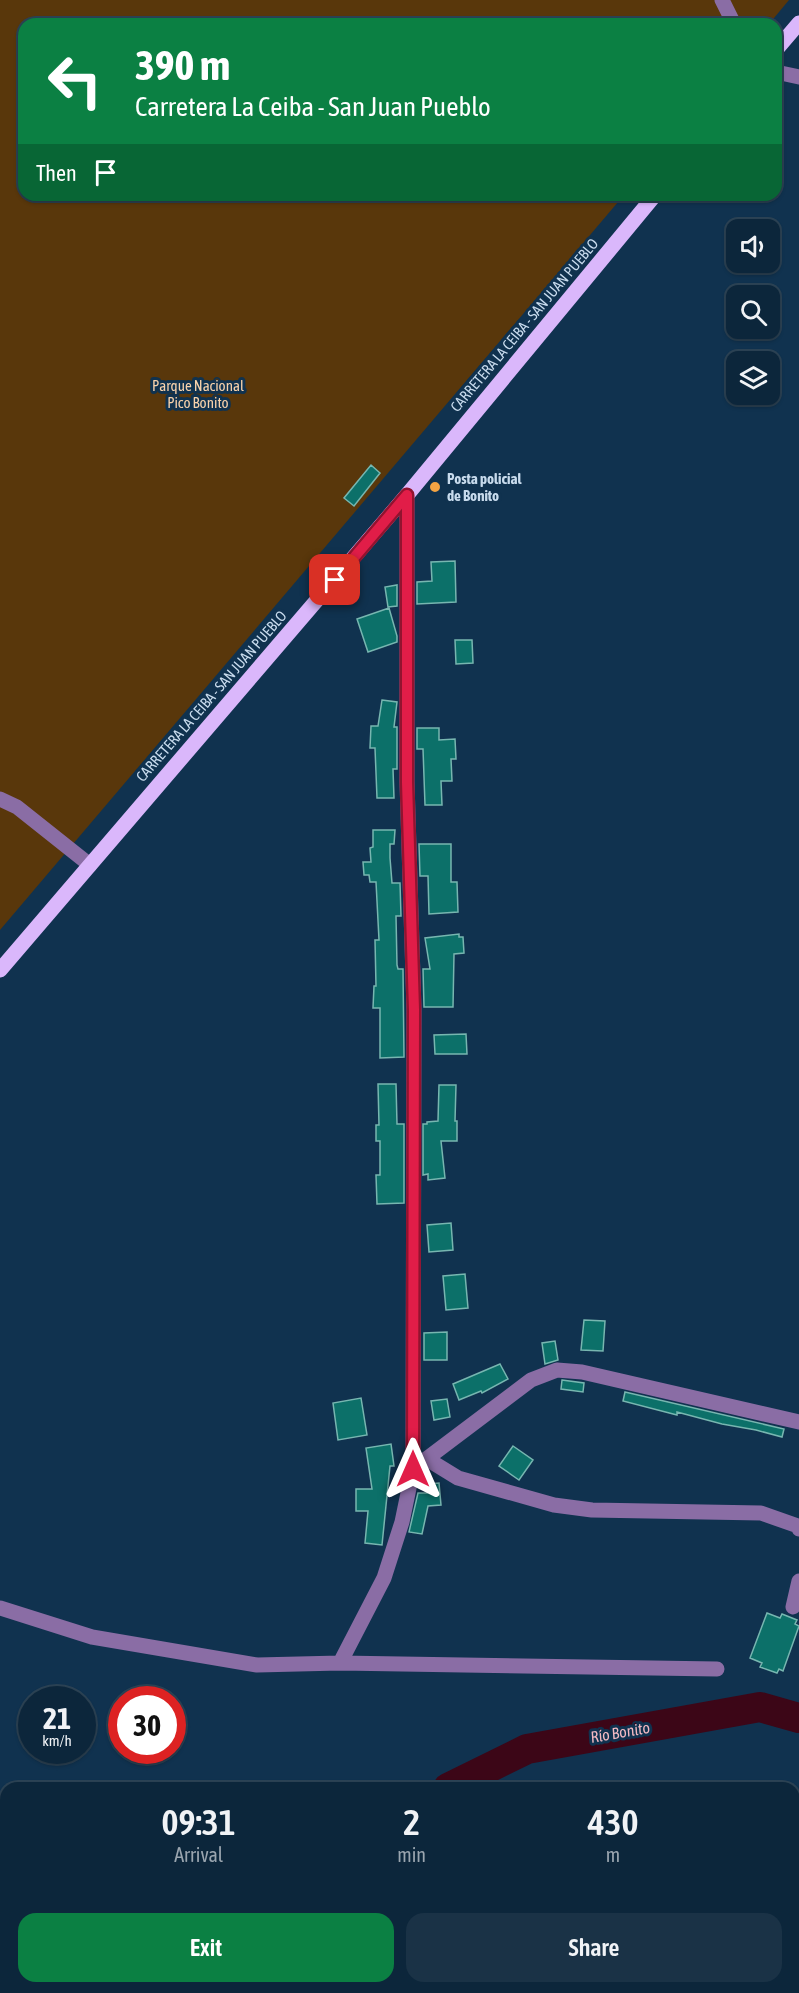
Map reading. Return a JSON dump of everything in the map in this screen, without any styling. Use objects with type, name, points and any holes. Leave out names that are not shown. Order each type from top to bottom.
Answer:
[{"type":"main road","points":[[782,43],[799,23]]},
{"type":"main road","name":"CARRETERA LA CEIBA - SAN JUAN PUEBLO","points":[[0,970],[407,495],[650,201]]},
{"type":"street","points":[[722,0],[731,18]]},
{"type":"street","points":[[782,73],[799,77]]},
{"type":"street","points":[[340,1663],[384,1578],[402,1522],[413,1469],[414,1010],[407,782],[407,495]]},
{"type":"street","points":[[0,799],[17,807],[90,865]]},
{"type":"street","points":[[413,1469],[531,1380],[557,1370],[582,1371],[799,1422]]},
{"type":"street","points":[[427,1459],[458,1478],[554,1505],[592,1510],[761,1513],[780,1518],[798,1526],[799,1529]]},
{"type":"street","points":[[793,1607],[799,1581]]},
{"type":"street","points":[[0,1608],[92,1637],[257,1665],[340,1663],[717,1669]]},
{"type":"green space","name":"Parque Nacional Pico Bonito","points":[[0,0],[789,0],[774,18],[18,18],[18,201],[619,201],[0,930]]},
{"type":"building","points":[[371,465],[380,473],[354,506],[344,498]]},
{"type":"building","points":[[455,561],[456,602],[417,604],[417,582],[432,581],[431,562]]},
{"type":"building","points":[[397,585],[397,606],[388,607],[385,587]]},
{"type":"building","points":[[389,608],[397,642],[368,652],[357,619]]},
{"type":"building","points":[[455,640],[472,640],[473,663],[456,664]]},
{"type":"building","points":[[382,700],[397,702],[394,727],[397,727],[397,769],[393,769],[394,798],[377,798],[375,748],[370,748],[371,726],[378,726]]},
{"type":"building","points":[[417,728],[439,728],[439,740],[455,739],[456,759],[451,759],[452,781],[441,781],[442,805],[425,805],[423,749],[417,749]]},
{"type":"building","points":[[373,830],[395,830],[394,844],[390,844],[390,858],[392,883],[400,883],[401,916],[396,916],[397,965],[398,969],[403,969],[404,1057],[380,1058],[380,1008],[373,1008],[374,986],[376,986],[375,940],[379,940],[376,882],[370,882],[369,875],[364,875],[363,862],[371,862],[370,848],[373,847]]},
{"type":"building","points":[[419,844],[451,844],[451,882],[457,882],[458,912],[429,914],[428,876],[420,876]]},
{"type":"building","points":[[459,934],[459,937],[463,937],[464,953],[454,954],[453,1007],[424,1007],[423,969],[430,969],[425,938]]},
{"type":"building","points":[[466,1034],[467,1054],[435,1054],[434,1035]]},
{"type":"building","points":[[378,1084],[396,1084],[397,1124],[404,1124],[404,1203],[377,1204],[376,1175],[380,1175],[380,1141],[376,1141],[376,1125],[379,1125]]},
{"type":"building","points":[[439,1085],[456,1085],[457,1141],[441,1141],[445,1178],[428,1180],[428,1174],[423,1175],[423,1124],[438,1121]]},
{"type":"building","points":[[451,1223],[453,1250],[429,1252],[427,1225]]},
{"type":"building","points":[[465,1274],[468,1308],[446,1310],[443,1276]]},
{"type":"building","points":[[584,1320],[605,1321],[603,1351],[581,1350]]},
{"type":"building","points":[[447,1332],[447,1360],[424,1360],[424,1333]]},
{"type":"building","points":[[555,1341],[558,1360],[545,1364],[542,1343]]},
{"type":"building","points":[[500,1364],[508,1379],[482,1393],[481,1391],[459,1400],[453,1384]]},
{"type":"building","points":[[562,1380],[584,1383],[583,1392],[561,1389]]},
{"type":"building","points":[[625,1392],[784,1429],[782,1437],[623,1401]]},
{"type":"building","points":[[361,1398],[367,1435],[338,1440],[333,1403]]},
{"type":"building","points":[[447,1399],[450,1417],[434,1420],[431,1401]]},
{"type":"building","points":[[391,1444],[394,1466],[390,1466],[382,1545],[365,1543],[368,1511],[356,1511],[356,1489],[372,1489],[366,1448]]},
{"type":"building","points":[[513,1446],[533,1460],[519,1480],[499,1466]]},
{"type":"building","points":[[439,1483],[441,1505],[428,1506],[422,1534],[409,1532],[418,1493],[427,1493],[427,1484]]},
{"type":"building","points":[[767,1613],[780,1618],[782,1614],[797,1620],[795,1624],[799,1626],[783,1671],[779,1669],[777,1673],[760,1667],[762,1663],[750,1658]]},
{"type":"waterway","name":"Río Bonito","points":[[460,1782],[527,1749],[760,1707],[799,1718]]},
{"type":"place","name":"Posta policial de Bonito","points":[[435,487]]},
{"type":"route","points":[[335,580],[407,495],[407,782],[414,1010],[413,1469]]}]
